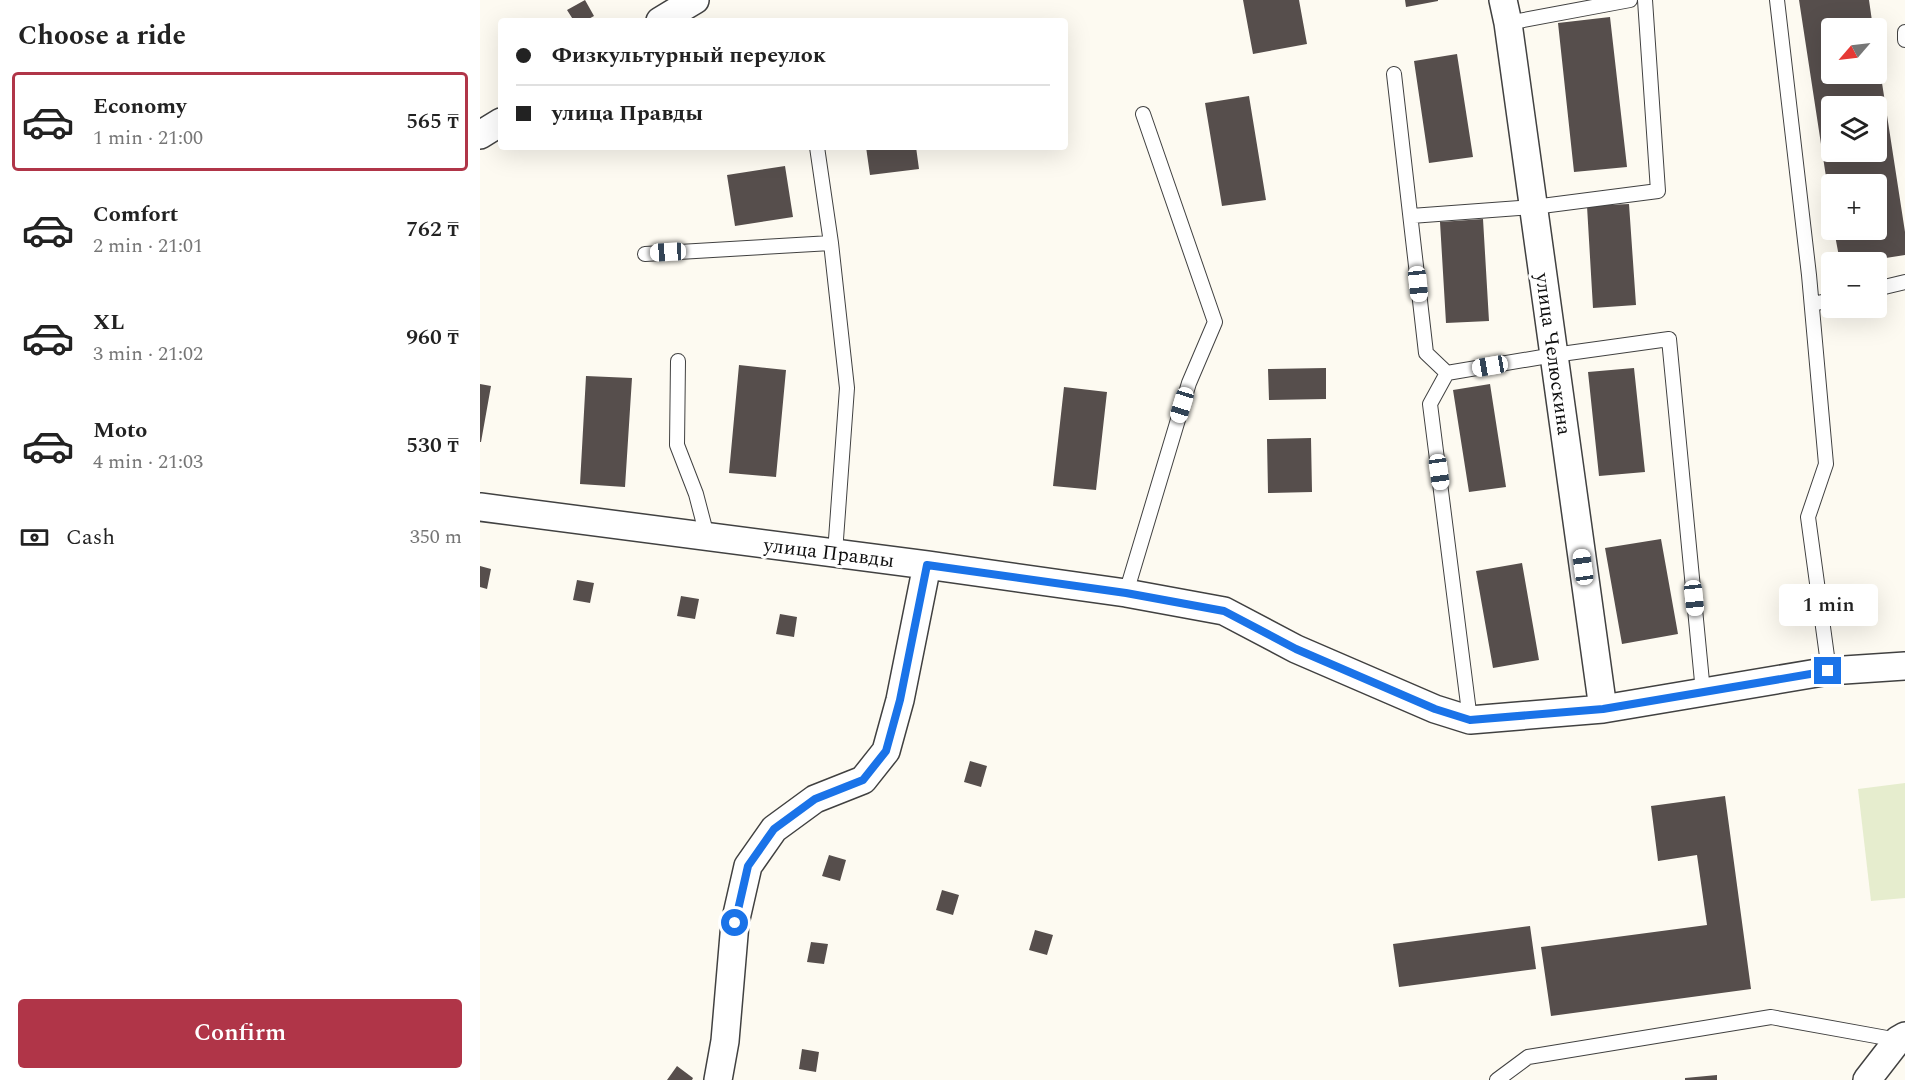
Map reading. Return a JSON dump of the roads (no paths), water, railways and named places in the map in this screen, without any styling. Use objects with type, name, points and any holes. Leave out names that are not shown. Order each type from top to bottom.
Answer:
[{"type":"street","points":[[665,18],[695,0]]},
{"type":"street","name":"улица Челюскина","points":[[1506,12],[1603,709]]},
{"type":"street","points":[[480,135],[498,124]]},
{"type":"street","name":"улица Правды","points":[[480,507],[927,565],[1126,593],[1224,611],[1296,649],[1435,709],[1470,720],[1603,709],[1828,671],[1905,666]]},
{"type":"street","points":[[718,1080],[725,1041],[735,923],[748,866],[774,829],[815,799],[863,780],[886,751],[900,700],[927,565]]},
{"type":"street","points":[[1867,1080],[1902,1038]]},
{"type":"lane","points":[[1506,12],[1630,0]]},
{"type":"lane","points":[[1411,216],[1534,207],[1658,191],[1646,0]]},
{"type":"lane","points":[[1778,0],[1812,304],[1827,464],[1808,517],[1828,671]]},
{"type":"lane","points":[[1905,32],[1905,40]]},
{"type":"lane","points":[[1394,74],[1426,353],[1447,373]]},
{"type":"lane","points":[[1126,593],[1189,383],[1215,322],[1143,114]]},
{"type":"lane","points":[[817,150],[831,243],[847,388],[835,553]]},
{"type":"lane","points":[[645,254],[831,243]]},
{"type":"lane","points":[[1887,286],[1905,282]]},
{"type":"lane","points":[[1812,304],[1821,302]]},
{"type":"lane","points":[[1447,373],[1669,339],[1703,692]]},
{"type":"lane","points":[[678,360],[677,445],[696,494],[707,536]]},
{"type":"lane","points":[[1447,373],[1430,404],[1470,720]]},
{"type":"lane","points":[[1497,1080],[1528,1057],[1771,1017],[1902,1038]]}]
